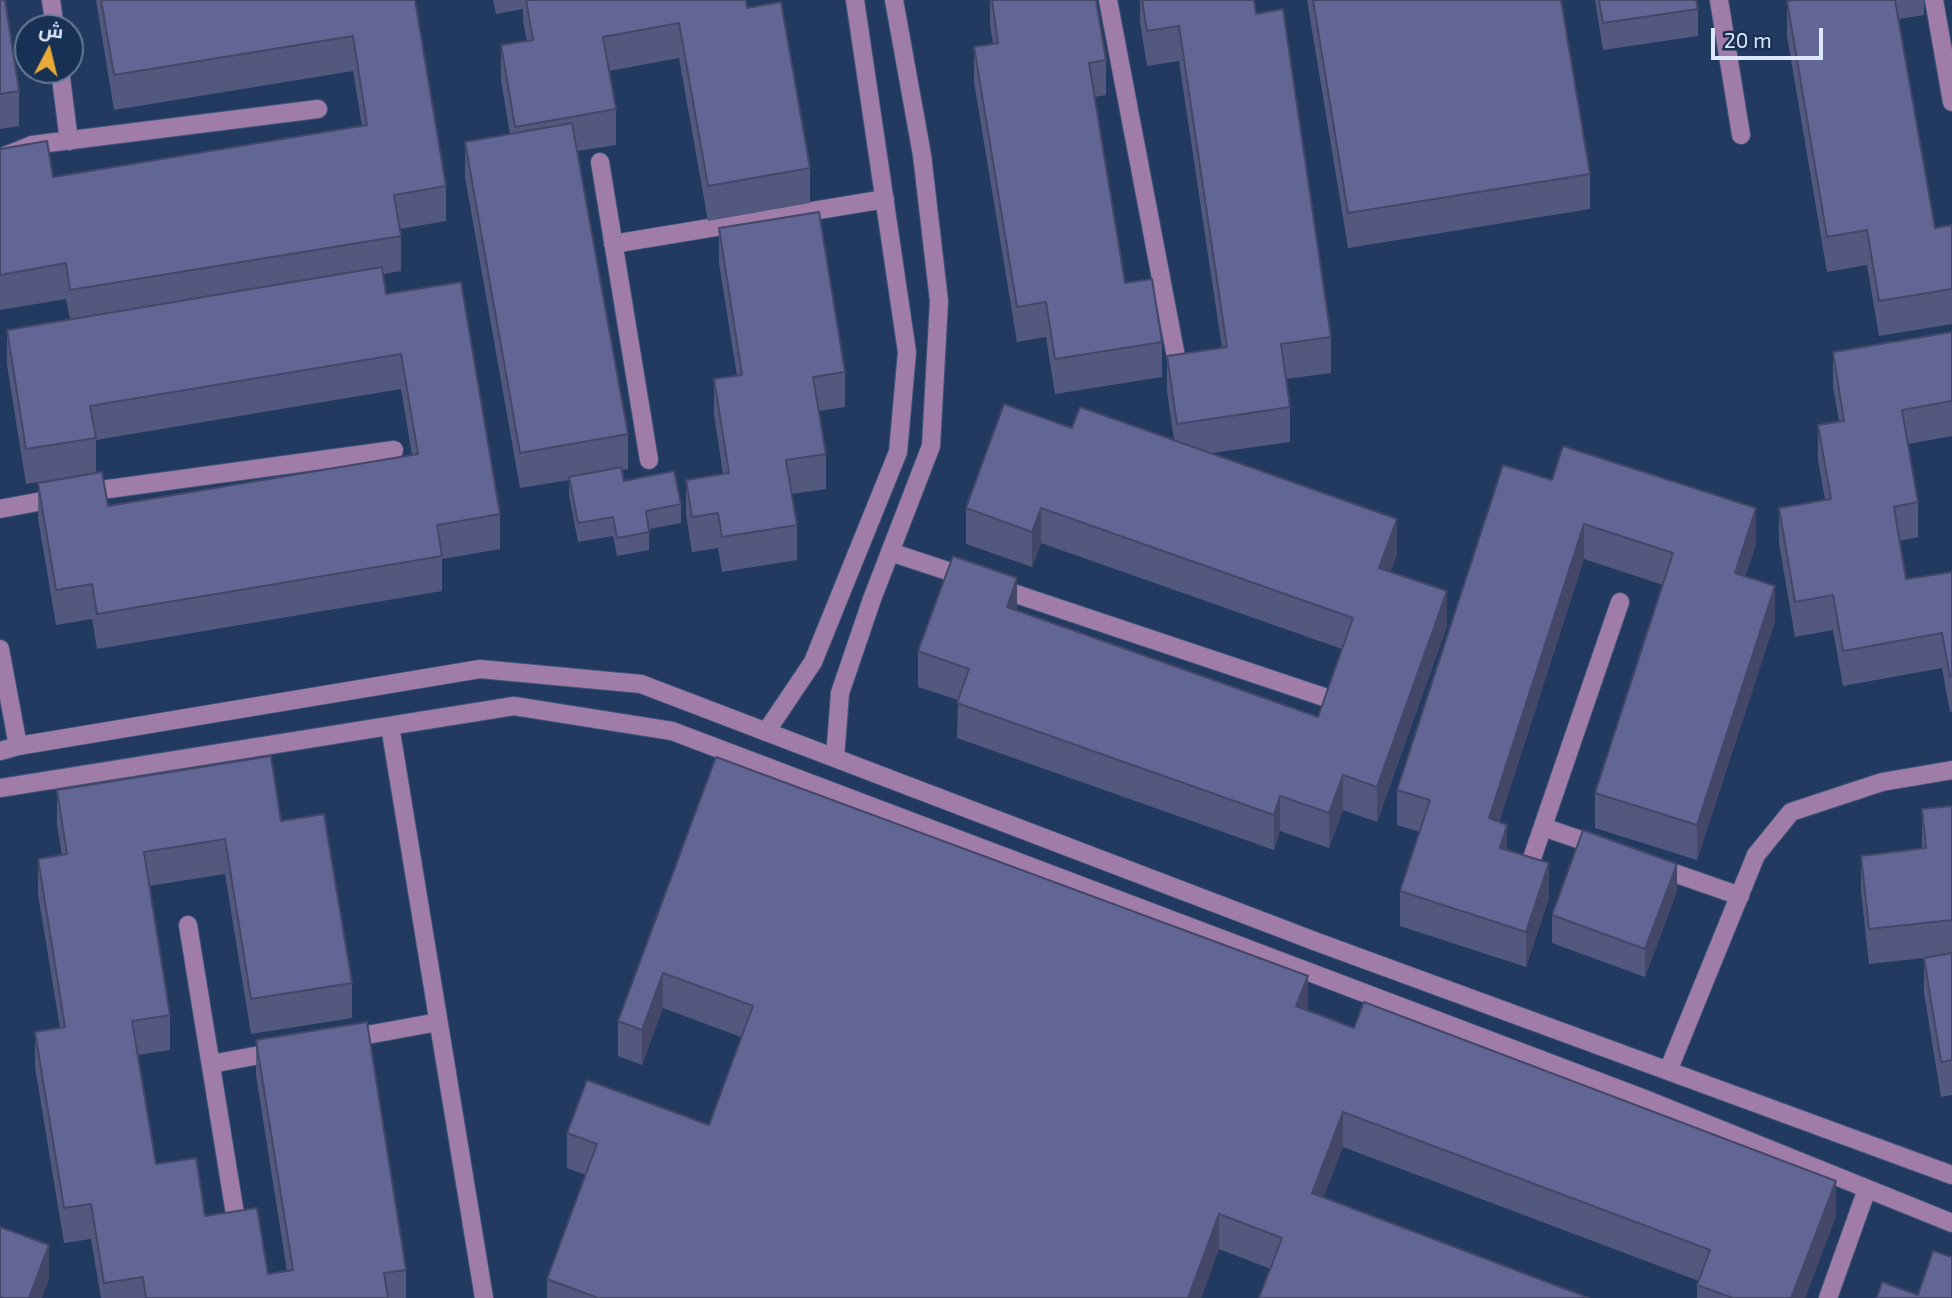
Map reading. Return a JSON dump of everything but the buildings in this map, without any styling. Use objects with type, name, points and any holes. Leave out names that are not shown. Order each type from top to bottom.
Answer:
[{"type":"street","points":[[766,732],[813,662],[898,452],[907,352],[855,0]]},
{"type":"street","points":[[835,758],[840,693],[931,446],[939,301],[922,155],[894,0]]},
{"type":"street","points":[[1108,0],[1177,362]]},
{"type":"street","points":[[1719,0],[1741,135]]},
{"type":"street","points":[[1934,0],[1952,102]]},
{"type":"street","points":[[62,84],[69,141]]},
{"type":"street","points":[[0,158],[32,145],[318,109]]},
{"type":"street","points":[[600,162],[649,460]]},
{"type":"street","points":[[613,244],[885,200]]},
{"type":"street","points":[[0,509],[101,491],[394,450]]},
{"type":"street","points":[[890,552],[1324,697]]},
{"type":"street","points":[[1530,864],[1620,602]]},
{"type":"street","points":[[0,649],[9,748],[480,669],[641,684],[1330,947],[1952,1175]]},
{"type":"street","points":[[0,788],[514,706],[672,731],[1650,1101],[1952,1223]]},
{"type":"street","points":[[390,726],[484,1298]]},
{"type":"street","points":[[1668,1071],[1756,855],[1791,812],[1882,782],[1952,770]]},
{"type":"street","points":[[1543,827],[1740,896]]},
{"type":"street","points":[[188,925],[235,1214]]},
{"type":"street","points":[[331,1042],[438,1022]]},
{"type":"street","points":[[211,1064],[292,1049]]},
{"type":"street","points":[[1828,1298],[1867,1189]]}]
